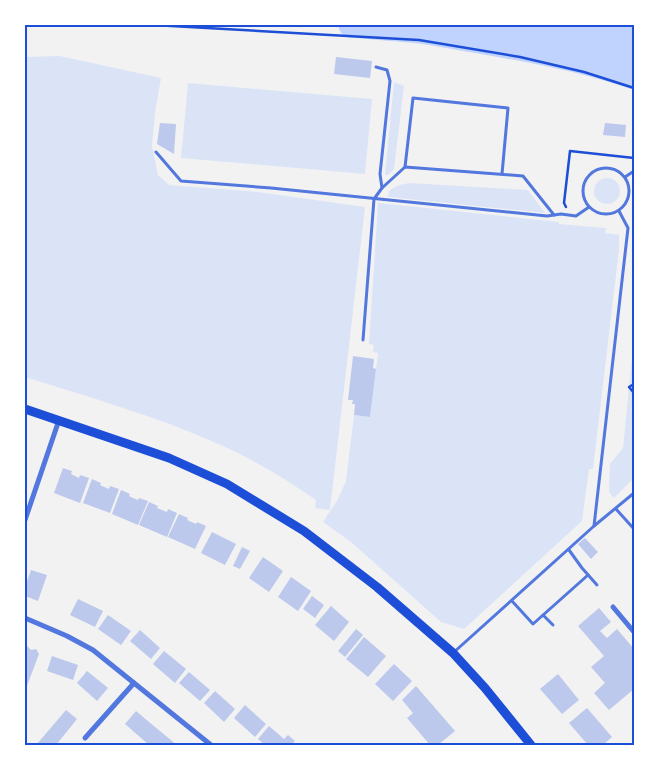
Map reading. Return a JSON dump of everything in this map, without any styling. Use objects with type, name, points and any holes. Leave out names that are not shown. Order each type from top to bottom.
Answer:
[{"type":"main road","points":[[25,409],[169,458],[227,484],[311,537],[377,587],[453,653],[485,688],[531,745]]},
{"type":"street","points":[[25,520],[59,420]]},
{"type":"street","points":[[613,607],[634,632]]},
{"type":"street","points":[[25,618],[51,628],[83,644],[103,657],[210,745]]},
{"type":"street","points":[[85,738],[134,684]]},
{"type":"lane","points":[[376,67],[383,67],[387,70],[390,77],[380,174],[382,188]]},
{"type":"lane","points":[[363,340],[374,199],[382,188],[405,167],[413,98],[508,108],[502,174]]},
{"type":"lane","points":[[156,152],[181,181],[270,188],[547,216],[561,214],[576,216],[590,207]]},
{"type":"lane","points":[[405,167],[523,176],[554,215]]},
{"type":"lane","points":[[613,168],[625,177],[628,184],[628,199],[624,206],[611,214],[596,212],[590,207],[585,201],[583,186],[591,173],[598,169],[613,168]]},
{"type":"lane","points":[[625,177],[634,171]]},
{"type":"lane","points":[[594,526],[628,228],[618,211]]},
{"type":"lane","points":[[453,653],[594,526],[634,493]]},
{"type":"lane","points":[[616,508],[634,529]]},
{"type":"lane","points":[[569,550],[597,585]]},
{"type":"lane","points":[[512,601],[532,624],[588,575]]},
{"type":"lane","points":[[543,615],[553,625]]},
{"type":"path","points":[[153,25],[419,40],[520,57],[584,72],[634,88]]},
{"type":"path","points":[[567,208],[564,203],[570,151],[634,158]]},
{"type":"path","points":[[634,384],[629,387],[634,392]]},
{"type":"shaded area","points":[[60,56],[161,78],[152,146],[158,175],[169,185],[258,192],[365,207],[330,510],[315,508],[316,500],[280,476],[216,443],[146,416],[25,377],[25,57]]},
{"type":"shaded area","points":[[394,82],[404,86],[394,169],[388,175],[385,175]]},
{"type":"shaded area","points":[[188,83],[372,99],[365,174],[181,158]]},
{"type":"shaded area","points":[[607,178],[616,182],[620,191],[616,200],[607,204],[598,200],[594,191],[598,182]]},
{"type":"shaded area","points":[[410,183],[528,190],[545,213],[388,197],[391,189]]},
{"type":"shaded area","points":[[378,203],[606,228],[605,233],[619,235],[619,250],[593,469],[589,469],[582,521],[464,629],[441,622],[351,542],[323,522],[338,499],[346,481],[354,415],[370,417],[378,353],[373,352],[374,345],[369,344]]},
{"type":"shaded area","points":[[634,355],[634,478],[614,498],[609,492],[610,464],[623,448],[632,357]]},
{"type":"water","points":[[351,25],[634,25],[634,77],[565,56],[494,42]]},
{"type":"building","points":[[336,57],[372,61],[370,78],[334,74]]},
{"type":"building","points":[[160,123],[176,124],[174,154],[157,144]]},
{"type":"building","points":[[605,123],[626,125],[625,137],[603,135]]},
{"type":"building","points":[[353,356],[374,359],[373,368],[376,369],[370,417],[354,415],[355,404],[352,404],[353,400],[348,400]]},
{"type":"building","points":[[63,468],[72,471],[71,474],[79,478],[80,475],[89,478],[80,503],[54,493]]},
{"type":"building","points":[[92,479],[109,489],[110,486],[119,489],[110,513],[83,503]]},
{"type":"building","points":[[121,490],[130,494],[129,496],[133,498],[148,501],[138,525],[112,514]]},
{"type":"building","points":[[149,502],[167,512],[168,509],[177,513],[167,537],[139,525]]},
{"type":"building","points":[[179,514],[196,524],[197,522],[206,526],[195,549],[168,537]]},
{"type":"building","points":[[212,532],[236,544],[225,565],[201,553]]},
{"type":"building","points":[[585,538],[598,552],[591,559],[578,544]]},
{"type":"building","points":[[242,547],[250,551],[240,569],[233,566]]},
{"type":"building","points":[[263,557],[283,571],[269,592],[249,578]]},
{"type":"building","points":[[31,570],[47,575],[38,601],[25,596],[25,587]]},
{"type":"building","points":[[291,577],[311,591],[298,611],[278,597]]},
{"type":"building","points":[[312,596],[324,605],[315,618],[303,609]]},
{"type":"building","points":[[78,599],[103,611],[95,627],[70,615]]},
{"type":"building","points":[[331,606],[349,622],[334,641],[315,625]]},
{"type":"building","points":[[599,608],[611,622],[600,631],[607,638],[617,629],[634,649],[634,689],[609,710],[594,693],[605,683],[591,667],[604,656],[578,626]]},
{"type":"building","points":[[108,615],[131,631],[121,645],[98,629]]},
{"type":"building","points":[[356,629],[363,635],[345,657],[338,651]]},
{"type":"building","points":[[140,630],[160,648],[151,659],[130,641]]},
{"type":"building","points":[[364,637],[386,656],[368,677],[346,659]]},
{"type":"building","points":[[25,646],[31,650],[36,649],[39,654],[25,691]]},
{"type":"building","points":[[164,651],[186,669],[175,683],[153,664]]},
{"type":"building","points":[[52,656],[78,665],[73,680],[47,671]]},
{"type":"building","points":[[394,664],[412,681],[393,701],[375,684]]},
{"type":"building","points":[[87,671],[108,688],[97,701],[77,683]]},
{"type":"building","points":[[189,672],[210,690],[200,701],[179,683]]},
{"type":"building","points":[[558,674],[579,700],[562,714],[540,689]]},
{"type":"building","points":[[416,686],[455,731],[438,745],[430,745],[407,718],[413,713],[402,700]]},
{"type":"building","points":[[215,691],[235,709],[224,722],[204,703]]},
{"type":"building","points":[[245,705],[266,724],[255,737],[234,718]]},
{"type":"building","points":[[587,708],[612,737],[603,745],[588,745],[569,723]]},
{"type":"building","points":[[66,710],[77,719],[56,745],[38,745],[37,744]]},
{"type":"building","points":[[136,711],[177,745],[149,745],[125,724]]},
{"type":"building","points":[[269,726],[284,739],[288,735],[295,741],[291,745],[265,745],[258,739]]},
{"type":"waterway","points":[[351,25],[421,31],[427,25]]},
{"type":"waterway","points":[[427,25],[421,31],[555,55],[634,77]]}]
